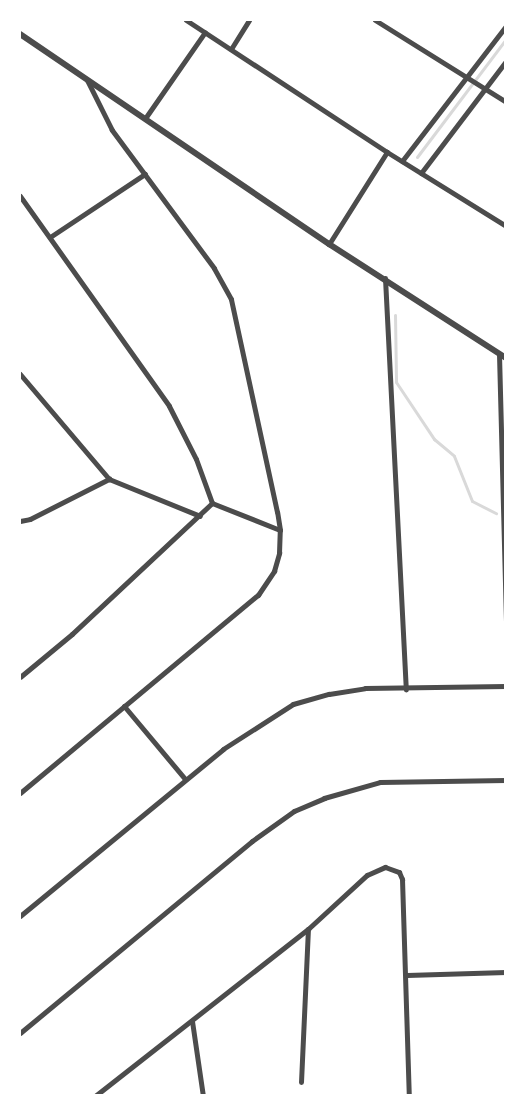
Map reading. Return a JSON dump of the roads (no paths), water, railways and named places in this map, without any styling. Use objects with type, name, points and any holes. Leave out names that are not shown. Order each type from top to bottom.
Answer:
[{"type":"street","points":[[186,20],[387,152],[506,226]]},
{"type":"street","points":[[231,49],[249,20]]},
{"type":"street","points":[[375,20],[506,102]]},
{"type":"street","points":[[402,161],[506,26]]},
{"type":"street","points":[[146,117],[205,32]]},
{"type":"street","points":[[20,34],[146,117],[329,244],[385,278],[502,356],[506,626]]},
{"type":"street","points":[[421,173],[506,61]]},
{"type":"street","points":[[20,793],[258,595],[278,562],[280,530],[231,299],[214,268],[112,130],[86,78]]},
{"type":"street","points":[[329,244],[387,152]]},
{"type":"street","points":[[50,237],[145,174]]},
{"type":"street","points":[[20,196],[169,406],[196,459],[212,503],[280,530]]},
{"type":"street","points":[[385,278],[406,688]]},
{"type":"street","points":[[20,374],[109,479],[200,516]]},
{"type":"street","points":[[20,521],[30,519],[109,479]]},
{"type":"street","points":[[20,677],[72,634],[212,503]]},
{"type":"street","points":[[20,916],[223,749],[293,704],[347,690],[506,686]]},
{"type":"street","points":[[124,706],[185,779]]},
{"type":"street","points":[[20,1033],[252,841],[294,811],[324,798],[380,782],[506,780]]},
{"type":"street","points":[[95,1095],[308,929],[358,883],[378,869],[392,868],[399,872],[402,879],[409,1095]]},
{"type":"street","points":[[301,1082],[308,929]]},
{"type":"street","points":[[406,975],[506,972]]},
{"type":"street","points":[[192,1021],[203,1095]]},
{"type":"waterway","points":[[417,157],[506,39]]},
{"type":"waterway","points":[[395,315],[396,382],[434,439],[454,456],[472,501],[496,513]]}]
